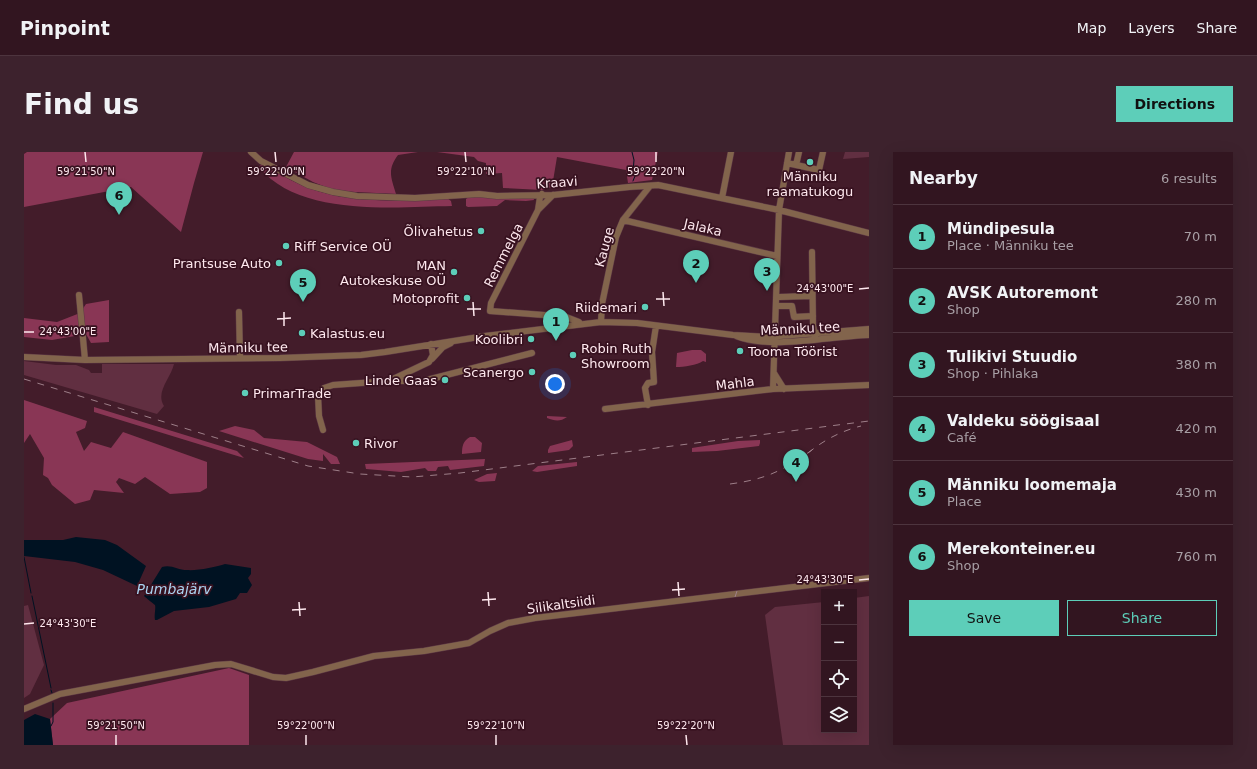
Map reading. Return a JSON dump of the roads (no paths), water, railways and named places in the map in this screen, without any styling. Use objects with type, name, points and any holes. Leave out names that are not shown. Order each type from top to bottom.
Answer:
[{"type":"street","name":"Kraavi","points":[[251,152],[259,159],[308,185],[333,192],[357,196],[415,198],[479,194],[497,196],[553,195],[658,185],[779,210],[869,233]]},
{"type":"street","points":[[722,198],[731,152]]},
{"type":"street","points":[[773,389],[779,210],[789,152]]},
{"type":"street","points":[[796,165],[799,152]]},
{"type":"street","points":[[787,163],[819,170],[823,152]]},
{"type":"street","name":"Kauge","points":[[602,322],[601,312],[603,299],[616,237],[623,220],[650,186]]},
{"type":"street","name":"Remmelga","points":[[542,194],[540,197],[538,210],[491,303],[490,311],[550,315]]},
{"type":"street","name":"Remmelga","points":[[538,210],[553,195]]},
{"type":"street","name":"Jalaka","points":[[623,220],[777,256]]},
{"type":"street","points":[[812,252],[812,296],[815,336]]},
{"type":"street","points":[[79,295],[85,360]]},
{"type":"street","points":[[776,297],[812,296]]},
{"type":"street","points":[[776,306],[792,306],[794,318],[813,316]]},
{"type":"street","points":[[239,312],[240,358]]},
{"type":"street","points":[[550,315],[561,315],[573,321],[584,323]]},
{"type":"street","points":[[550,315],[559,318],[558,326]]},
{"type":"street","name":"Männiku tee","points":[[24,357],[62,360],[103,360],[361,355],[558,326],[602,322],[626,322],[774,340],[869,328]]},
{"type":"street","points":[[648,405],[645,388],[648,383],[654,382],[652,352],[656,326]]},
{"type":"street","name":"Männiku tee","points":[[815,336],[869,335]]},
{"type":"street","points":[[389,381],[429,362],[443,347],[454,341]]},
{"type":"street","points":[[429,362],[433,355],[431,344]]},
{"type":"street","points":[[323,430],[319,416],[318,395],[324,388],[333,385],[389,381],[423,381],[532,353]]},
{"type":"street","points":[[774,372],[784,389]]},
{"type":"street","name":"Mahla","points":[[605,410],[773,389],[869,385]]},
{"type":"street","name":"Silikaltsiidi","points":[[24,709],[60,694],[215,665],[231,664],[264,675],[286,678],[374,656],[424,651],[470,643],[490,631],[508,623],[535,618],[869,578]]},
{"type":"water","name":"Pumbajärv","points":[[76,537],[105,540],[117,545],[146,566],[137,586],[103,570],[75,562],[24,556],[24,540],[63,540]]},
{"type":"water","name":"Pumbajärv","points":[[225,564],[251,568],[251,574],[248,578],[252,585],[247,593],[240,593],[236,599],[209,607],[174,611],[155,620],[155,605],[144,596],[162,567],[168,566],[191,570]]},
{"type":"water","points":[[35,714],[50,719],[53,745],[24,745],[24,720]]},
{"type":"waterway","points":[[632,152],[634,160],[633,172],[635,176],[633,181]]},
{"type":"waterway","points":[[24,557],[31,593]]},
{"type":"waterway","points":[[32,596],[51,688]]},
{"type":"waterway","points":[[51,726],[53,722],[53,703]]},
{"type":"railway","points":[[24,379],[308,466],[360,474],[412,477],[460,473],[869,421]]},
{"type":"railway","points":[[808,453],[833,436],[861,426]]},
{"type":"railway","points":[[730,484],[754,480],[774,473],[783,469],[812,450]]},
{"type":"railway","points":[[735,597],[737,591]]},
{"type":"place","name":"Männiku raamatukogu","points":[[810,162]]},
{"type":"place","name":"Merekonteiner.eu","points":[[119,215]]},
{"type":"place","name":"Õlivahetus","points":[[481,231]]},
{"type":"place","name":"Riff Service OÜ","points":[[286,246]]},
{"type":"place","name":"Prantsuse Auto","points":[[279,263]]},
{"type":"place","name":"MAN Autokeskuse OÜ","points":[[454,272]]},
{"type":"place","name":"AVSK Autoremont","points":[[696,283]]},
{"type":"place","name":"Tulikivi Stuudio","points":[[767,291]]},
{"type":"place","name":"Motoprofit","points":[[467,298]]},
{"type":"place","name":"Männiku loomemaja","points":[[303,302]]},
{"type":"place","name":"Riidemari","points":[[645,307]]},
{"type":"place","name":"Kalastus.eu","points":[[302,333]]},
{"type":"place","name":"Koolibri","points":[[531,339]]},
{"type":"place","name":"Mündipesula","points":[[556,341]]},
{"type":"place","name":"Tooma Töörist","points":[[740,351]]},
{"type":"place","name":"Robin Ruth Showroom","points":[[573,355]]},
{"type":"place","name":"Scanergo","points":[[532,372]]},
{"type":"place","name":"Linde Gaas","points":[[445,380]]},
{"type":"place","name":"PrimarTrade","points":[[245,393]]},
{"type":"place","name":"Rivor","points":[[356,443]]},
{"type":"place","name":"Valdeku söögisaal","points":[[796,482]]}]
